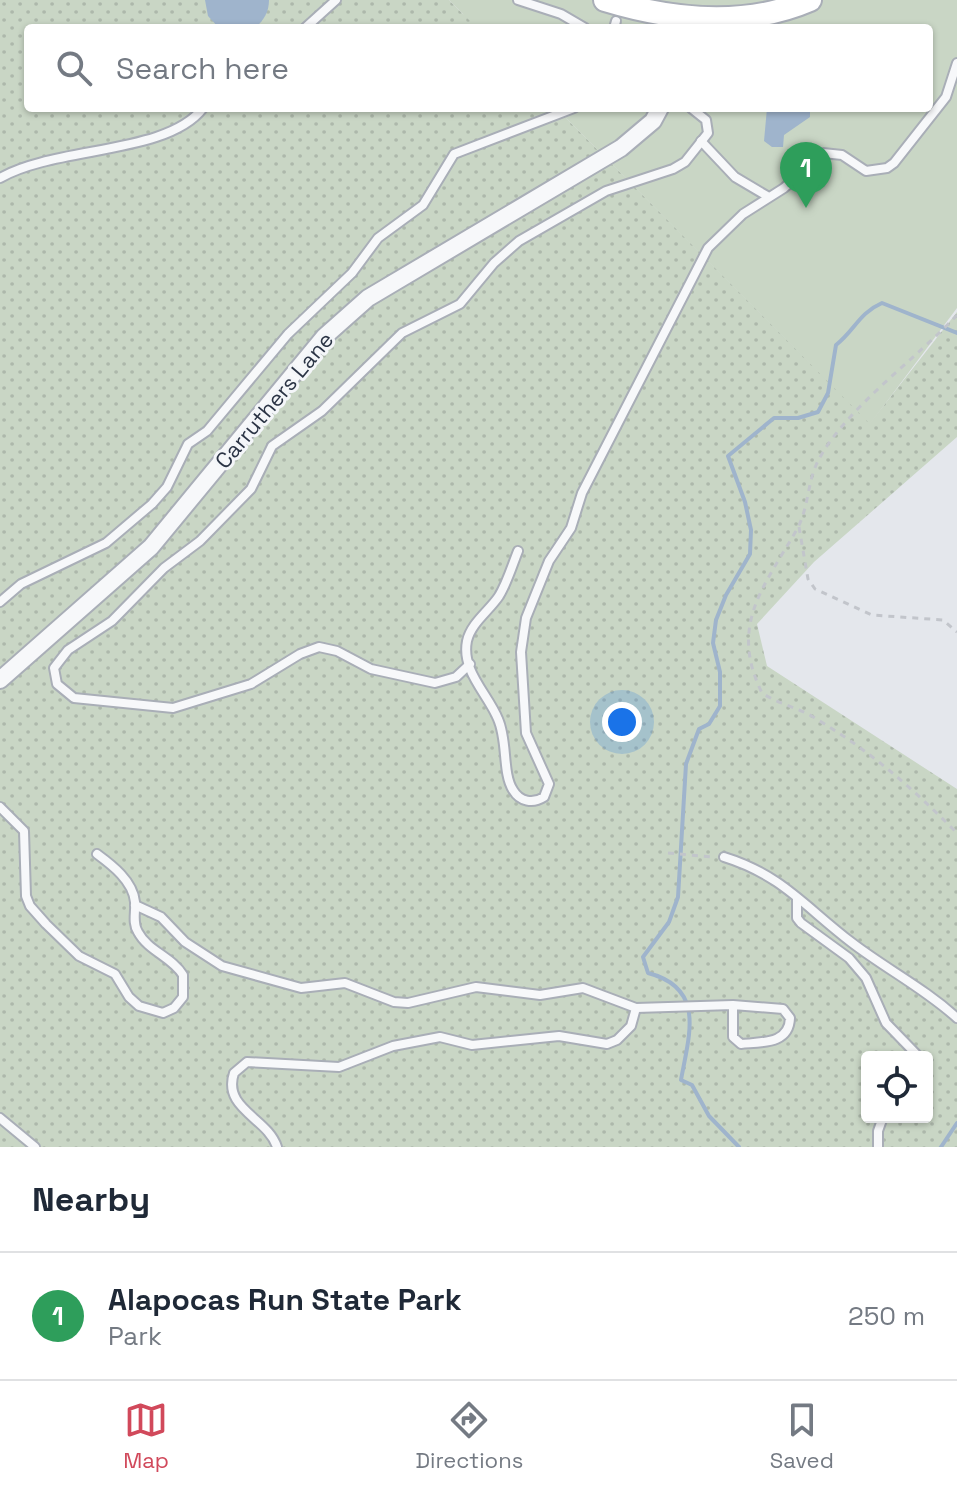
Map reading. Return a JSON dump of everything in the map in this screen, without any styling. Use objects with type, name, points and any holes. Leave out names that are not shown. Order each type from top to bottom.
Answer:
[{"type":"street","points":[[605,0],[685,22],[762,15],[810,0]]},
{"type":"street","name":"Carruthers Lane","points":[[0,680],[151,547],[324,337],[368,298],[621,148],[653,121],[658,112]]},
{"type":"lane","points":[[309,24],[336,0]]},
{"type":"lane","points":[[518,0],[561,14],[578,24]]},
{"type":"lane","points":[[518,551],[500,595],[468,638],[470,664],[502,729],[511,788],[527,801],[539,800],[548,792],[549,784],[526,733],[521,652],[526,618],[549,561],[571,528],[582,493],[609,437],[632,401],[655,344],[677,314],[701,258],[734,222],[767,196],[784,188],[823,153],[842,155],[866,171],[887,168],[894,163],[946,97],[957,63]]},
{"type":"lane","points":[[0,178],[21,166],[47,158],[107,149],[179,130],[199,112]]},
{"type":"lane","points":[[0,602],[21,584],[106,543],[152,504],[167,487],[188,444],[207,431],[288,334],[352,273],[378,238],[423,205],[454,154],[564,112]]},
{"type":"lane","points":[[470,664],[456,677],[435,683],[371,669],[337,651],[319,647],[300,654],[251,684],[189,704],[160,708],[74,698],[57,684],[54,668],[68,650],[112,621],[164,568],[200,541],[251,489],[272,446],[322,411],[402,333],[460,304],[494,263],[519,241],[606,191],[673,169],[685,162],[708,133],[706,120],[696,112]]},
{"type":"lane","points":[[701,141],[735,177],[767,196]]},
{"type":"lane","points":[[0,807],[24,831],[23,882],[35,913],[79,956],[115,974],[134,1003],[163,1013],[180,1001],[185,979],[179,967],[138,932],[132,892],[118,871],[97,854]]},
{"type":"lane","points":[[724,857],[775,878],[854,945],[929,993],[957,1018]]},
{"type":"lane","points":[[797,899],[797,918],[849,958],[866,978],[886,1023],[913,1051]]},
{"type":"lane","points":[[135,905],[161,917],[185,942],[222,966],[301,988],[345,983],[394,1002],[408,1003],[476,987],[540,995],[583,988],[636,1008],[733,1005],[783,1009],[788,1012],[790,1027],[779,1039],[741,1044],[733,1037],[733,1005]]},
{"type":"lane","points":[[277,1147],[268,1130],[241,1107],[232,1091],[234,1073],[247,1062],[339,1067],[393,1046],[440,1037],[472,1045],[559,1036],[607,1044],[617,1040],[631,1026],[636,1008]]},
{"type":"lane","points":[[0,1118],[35,1147]]},
{"type":"lane","points":[[878,1147],[882,1123]]},
{"type":"path","points":[[957,315],[853,416],[817,461],[799,527],[765,581],[747,635],[747,658],[762,693],[820,720],[869,753],[930,803],[957,833]]},
{"type":"path","points":[[799,527],[808,579],[815,589],[872,615],[943,620],[957,632]]},
{"type":"path","points":[[668,853],[724,857]]},
{"type":"green space","points":[[0,0],[449,0],[463,14],[507,24],[24,24],[24,112],[560,112],[870,423],[957,312],[957,437],[814,562],[757,624],[767,666],[957,789],[957,1147],[0,1147]]},
{"type":"green space","points":[[449,0],[957,0],[957,308],[870,424],[560,112],[933,112],[933,24],[473,24]]},
{"type":"water","points":[[205,0],[269,0],[265,16],[259,24],[215,24],[208,16]]},
{"type":"water","points":[[767,112],[810,112],[810,117],[784,135],[783,147],[772,147],[764,141]]},
{"type":"waterway","points":[[739,1147],[709,1116],[692,1085],[681,1080],[689,1030],[686,1002],[679,990],[666,980],[648,973],[643,957],[669,922],[678,897],[686,764],[699,729],[709,724],[720,706],[720,672],[713,643],[716,620],[726,595],[750,554],[751,530],[745,502],[728,456],[774,418],[798,418],[818,412],[828,393],[836,345],[874,307],[882,303],[957,333]]},
{"type":"waterway","points":[[941,1147],[957,1123]]},
{"type":"place","name":"Alapocas Run State Park","points":[[806,208]]}]
